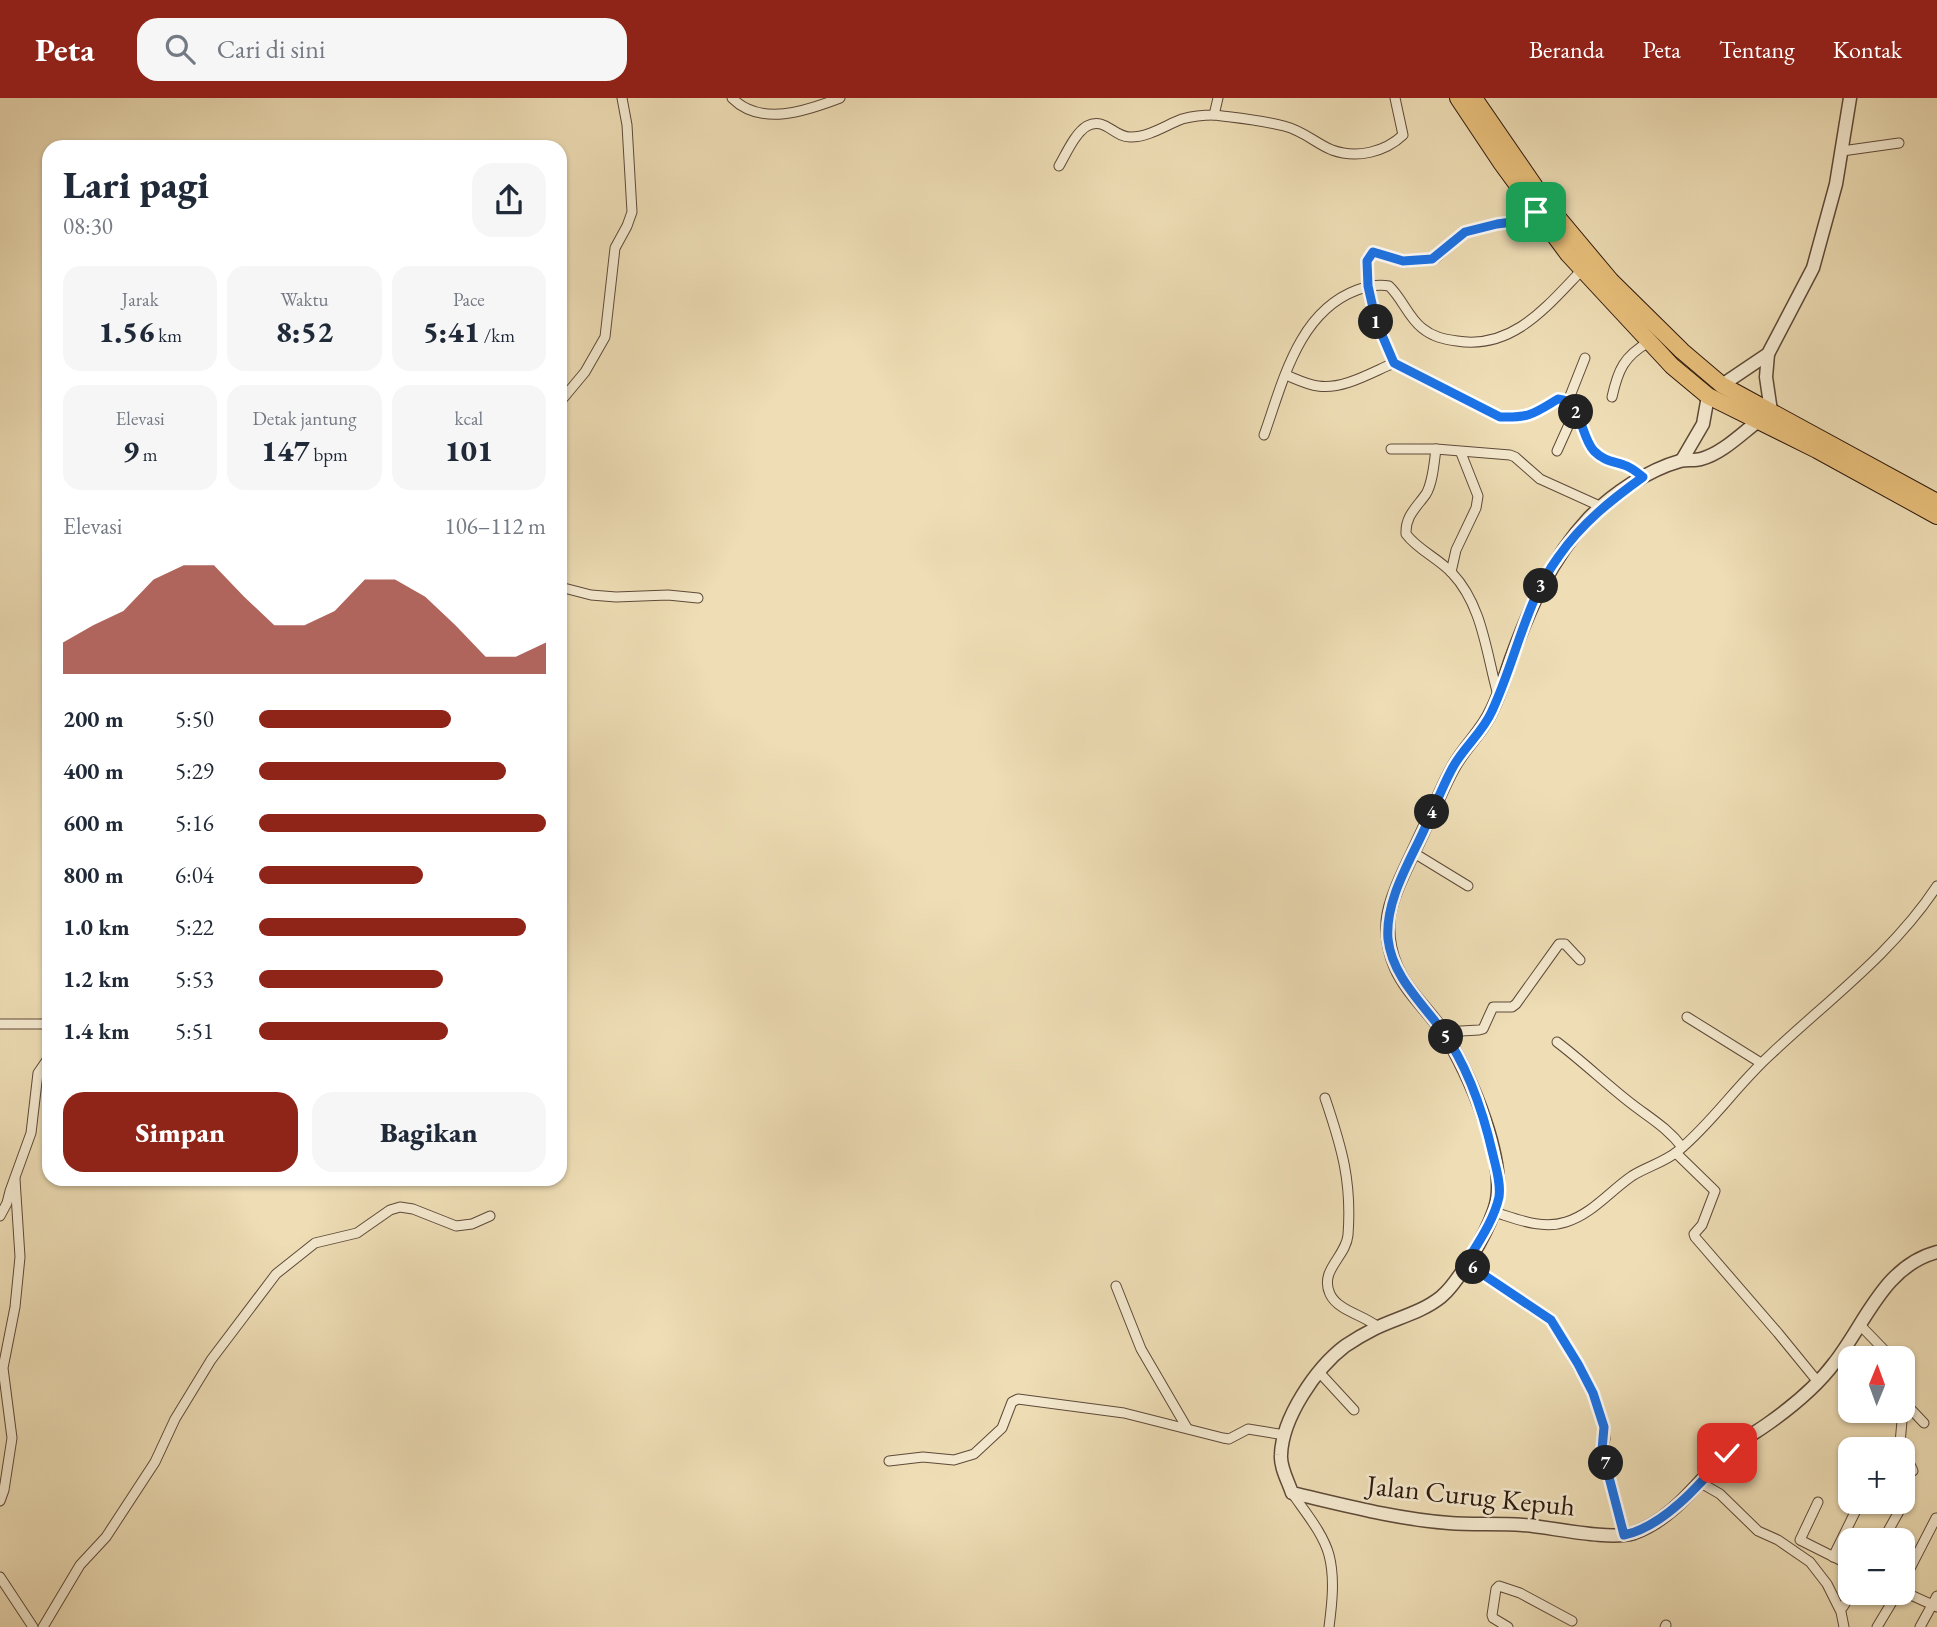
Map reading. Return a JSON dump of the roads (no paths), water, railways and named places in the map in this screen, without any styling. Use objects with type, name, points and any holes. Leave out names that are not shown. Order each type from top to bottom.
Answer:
[{"type":"highway","points":[[1458,98],[1497,143],[1536,212],[1673,343],[1722,385],[1772,411],[1911,495],[1937,516]]},
{"type":"highway","points":[[1475,98],[1497,143]]},
{"type":"highway","points":[[1509,161],[1549,207],[1574,250],[1582,270],[1672,366],[1708,396],[1911,495],[1937,502]]},
{"type":"street","points":[[567,393],[590,364],[605,337],[615,248],[632,212],[627,125],[622,98]]},
{"type":"street","points":[[733,98],[751,112],[775,114],[801,111],[839,98]]},
{"type":"street","points":[[1214,115],[1218,98]]},
{"type":"street","points":[[1059,166],[1082,130],[1089,125],[1096,123],[1107,126],[1121,136],[1131,138],[1180,120],[1214,115],[1285,126],[1306,133],[1331,149],[1344,153],[1380,150],[1403,135],[1395,98]]},
{"type":"street","points":[[1772,411],[1766,377],[1768,354],[1813,268],[1836,184],[1850,98]]},
{"type":"street","points":[[1843,151],[1899,144]]},
{"type":"street","points":[[1536,212],[1520,221],[1465,232],[1432,259],[1403,261],[1376,252],[1367,259],[1368,286],[1376,321],[1394,363],[1500,417],[1535,414],[1558,399],[1568,401],[1575,409],[1593,450],[1604,460],[1624,464],[1643,477]]},
{"type":"street","points":[[1264,435],[1300,342],[1315,319],[1328,306],[1349,293],[1379,284],[1389,286],[1420,327],[1438,338],[1465,342],[1489,341],[1508,336],[1525,325],[1582,270]]},
{"type":"street","points":[[1612,397],[1616,377],[1630,354],[1649,342]]},
{"type":"street","points":[[1722,385],[1768,354]]},
{"type":"street","points":[[1568,401],[1585,358]]},
{"type":"street","points":[[1286,375],[1316,386],[1328,387],[1394,363]]},
{"type":"street","points":[[1682,460],[1703,424],[1708,396]]},
{"type":"street","points":[[1557,450],[1575,409]]},
{"type":"street","points":[[1329,1627],[1332,1594],[1329,1554],[1320,1535],[1292,1493],[1280,1457],[1289,1420],[1301,1396],[1319,1372],[1345,1346],[1378,1327],[1409,1316],[1445,1294],[1466,1263],[1494,1212],[1499,1195],[1487,1126],[1475,1091],[1443,1032],[1397,970],[1388,940],[1390,910],[1453,768],[1486,721],[1525,620],[1549,571],[1567,545],[1602,507],[1643,477],[1682,460],[1700,459],[1720,449],[1757,422]]},
{"type":"street","points":[[1391,449],[1436,449],[1515,457],[1540,479],[1602,507]]},
{"type":"street","points":[[1436,449],[1430,482],[1426,493],[1410,513],[1405,527],[1406,534],[1451,572],[1467,593],[1482,625],[1498,695]]},
{"type":"street","points":[[1451,572],[1456,550],[1476,508],[1478,496],[1461,453]]},
{"type":"street","points":[[567,589],[591,596],[668,595],[698,598]]},
{"type":"street","points":[[1414,853],[1468,886]]},
{"type":"street","points":[[1494,1212],[1542,1224],[1566,1222],[1584,1213],[1632,1176],[1679,1150],[1761,1063],[1825,1003],[1876,961],[1937,886]]},
{"type":"street","points":[[1443,1032],[1479,1030],[1483,1028],[1493,1007],[1512,1007],[1516,1004],[1559,944],[1565,944],[1580,960]]},
{"type":"street","points":[[1687,1017],[1761,1063]]},
{"type":"street","points":[[0,1024],[42,1024]]},
{"type":"street","points":[[1557,1042],[1633,1105],[1659,1122],[1679,1150],[1715,1191],[1702,1224],[1694,1234],[1695,1237],[1818,1382]]},
{"type":"street","points":[[0,1216],[31,1133],[38,1073],[42,1067]]},
{"type":"street","points":[[1325,1098],[1342,1149],[1349,1183],[1348,1239],[1328,1274],[1327,1284],[1338,1305],[1378,1327]]},
{"type":"street","points":[[0,1501],[12,1438],[3,1368],[15,1307],[20,1257],[15,1179]]},
{"type":"street","points":[[43,1627],[80,1565],[106,1537],[155,1462],[175,1419],[211,1360],[276,1274],[315,1243],[357,1233],[390,1210],[400,1207],[456,1226],[472,1224],[490,1216]]},
{"type":"street","points":[[1466,1263],[1551,1320],[1578,1364],[1593,1393],[1604,1427],[1602,1450],[1624,1535],[1641,1529],[1668,1512],[1701,1483],[1727,1453],[1773,1421],[1818,1382],[1836,1361],[1859,1324],[1897,1274],[1923,1255],[1937,1252]]},
{"type":"street","points":[[1116,1286],[1141,1349],[1187,1429]]},
{"type":"street","points":[[1859,1324],[1880,1346]]},
{"type":"street","points":[[1319,1372],[1354,1410]]},
{"type":"street","points":[[889,1461],[923,1457],[960,1460],[974,1454],[1002,1428],[1012,1402],[1018,1399],[1124,1413],[1223,1438],[1248,1429],[1285,1435]]},
{"type":"street","points":[[1915,1414],[1924,1423]]},
{"type":"street","points":[[1701,1483],[1720,1494],[1758,1531],[1810,1562],[1827,1584],[1841,1612],[1844,1627]]},
{"type":"street","name":"Jalan Curug Kepuh","points":[[1292,1493],[1376,1513],[1449,1523],[1522,1525],[1624,1535]]},
{"type":"street","points":[[1818,1502],[1800,1540],[1838,1559]]},
{"type":"street","points":[[1833,1557],[1854,1514]]},
{"type":"street","points":[[1915,1559],[1936,1518]]},
{"type":"street","points":[[0,1577],[33,1627]]},
{"type":"street","points":[[1508,1627],[1492,1615],[1496,1589],[1499,1586],[1520,1593],[1572,1621]]},
{"type":"street","points":[[1920,1627],[1935,1606],[1937,1596]]},
{"type":"street","points":[[1915,1598],[1935,1606]]},
{"type":"street","points":[[1877,1627],[1891,1605]]}]
